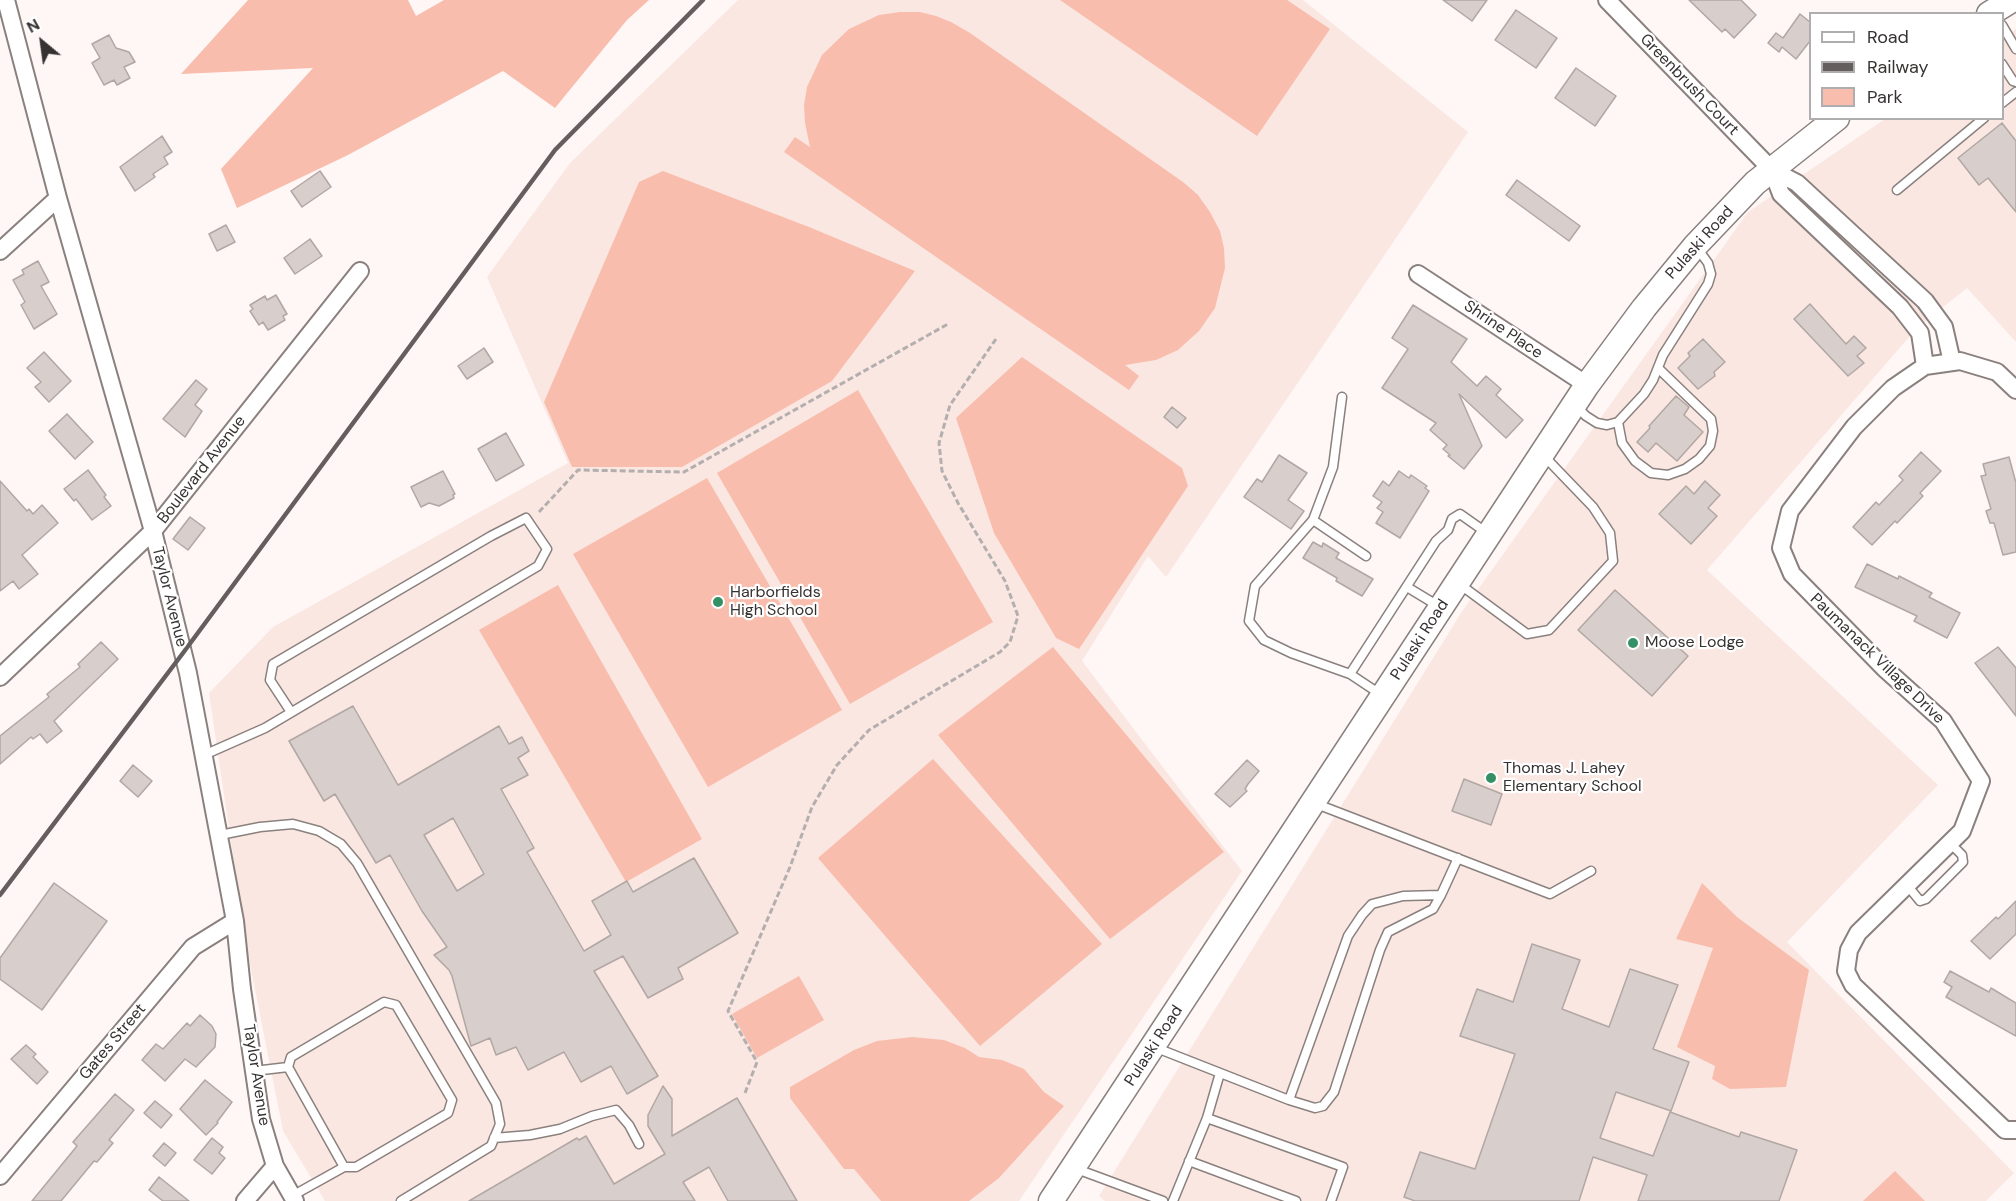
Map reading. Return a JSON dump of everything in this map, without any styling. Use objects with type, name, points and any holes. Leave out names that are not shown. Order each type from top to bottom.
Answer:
[{"type":"main road","name":"Pulaski Road","points":[[1051,1201],[1581,395],[1644,308],[1695,246],[1755,183],[1834,120]]},
{"type":"street","name":"Taylor Avenue","points":[[6,0],[58,198],[153,531],[188,673],[235,921],[242,989],[261,1119],[275,1166],[293,1199]]},
{"type":"street","name":"Greenbrush Court","points":[[1607,0],[1772,170]]},
{"type":"street","points":[[1772,170],[1797,183],[1925,301],[1944,327],[1952,362]]},
{"type":"street","points":[[1772,170],[1781,194],[1900,307],[1920,333],[1925,366]]},
{"type":"street","points":[[0,251],[58,198]]},
{"type":"street","name":"Boulevard Avenue","points":[[0,677],[153,531],[360,271]]},
{"type":"street","name":"Shrine Place","points":[[1418,274],[1581,395]]},
{"type":"street","name":"Paumanack Village Drive","points":[[2016,390],[1997,372],[1960,362],[1925,366],[1893,388],[1854,427],[1790,511],[1781,548],[1792,574],[1884,668],[1943,721],[1981,781],[1962,831],[1858,933],[1849,950],[1846,971],[1853,985],[2005,1130],[2016,1130]]},
{"type":"street","name":"Gates Street","points":[[0,1176],[193,947],[235,921]]},
{"type":"street","points":[[245,1201],[275,1166]]},
{"type":"lane","points":[[2004,24],[2016,49]]},
{"type":"lane","points":[[2004,67],[2016,82]]},
{"type":"lane","points":[[2004,101],[2016,92]]},
{"type":"lane","points":[[1897,190],[1982,120]]},
{"type":"lane","points":[[1581,395],[1586,416],[1597,423],[1607,425],[1618,422],[1644,394],[1677,331],[1708,285],[1711,274],[1707,263],[1695,246]]},
{"type":"lane","points":[[1618,422],[1622,443],[1635,461],[1651,473],[1668,475],[1685,470],[1710,446],[1713,431],[1711,419],[1658,368]]},
{"type":"lane","points":[[1342,397],[1333,467],[1313,520],[1255,586],[1249,621],[1264,640],[1291,653],[1350,674],[1383,696]]},
{"type":"lane","points":[[1458,583],[1527,634],[1549,630],[1613,561],[1610,533],[1593,507],[1542,454]]},
{"type":"lane","points":[[1350,674],[1436,541],[1448,530],[1452,519],[1460,514],[1489,535]]},
{"type":"lane","points":[[204,755],[265,728],[538,566],[547,549],[526,518],[273,664],[270,680],[291,712]]},
{"type":"lane","points":[[1313,520],[1366,556]]},
{"type":"lane","points":[[1407,587],[1441,608]]},
{"type":"lane","points":[[1313,803],[1550,894],[1591,871]]},
{"type":"lane","points":[[220,835],[260,826],[293,824],[319,831],[341,844],[357,863],[496,1103],[500,1124],[491,1146],[401,1201]]},
{"type":"lane","points":[[1907,885],[1920,901],[1926,899],[1963,862],[1962,855],[1950,843]]},
{"type":"lane","points":[[1154,1047],[1289,1100],[1315,1108],[1323,1106],[1335,1092],[1380,950],[1388,932],[1433,909],[1458,858]]},
{"type":"lane","points":[[1289,1100],[1348,936],[1362,915],[1372,904],[1403,896],[1441,895]]},
{"type":"lane","points":[[293,1199],[344,1167],[356,1167],[448,1113],[452,1100],[396,1005],[384,1002],[291,1057],[288,1067],[344,1167]]},
{"type":"lane","points":[[254,1071],[288,1067]]},
{"type":"lane","points":[[1173,1201],[1207,1118],[1220,1073]]},
{"type":"lane","points":[[494,1138],[530,1135],[560,1129],[592,1116],[616,1110],[629,1125],[639,1144]]},
{"type":"lane","points":[[1207,1118],[1343,1167],[1331,1201]]},
{"type":"lane","points":[[1189,1161],[1296,1201]]},
{"type":"lane","points":[[1074,1168],[1163,1201]]},
{"type":"path","points":[[539,512],[578,470],[684,472],[948,324]]},
{"type":"path","points":[[745,1093],[757,1062],[728,1011],[790,867],[812,807],[837,765],[869,730],[999,652],[1010,642],[1018,616],[1005,581],[958,503],[942,471],[939,443],[950,405],[996,339]]},
{"type":"shaded area","name":"Harborfields High School","points":[[738,0],[1303,0],[1468,132],[1166,577],[1148,556],[1082,661],[1242,871],[1019,1201],[325,1201],[283,1131],[246,944],[209,693],[273,627],[568,463],[487,277],[570,163]]},
{"type":"shaded area","points":[[2016,29],[2016,342],[1967,288],[1917,328],[1707,570],[1938,785],[1787,942],[2014,1173],[1986,1201],[1105,1201],[1099,1196],[1461,613],[1748,212],[1884,120],[2004,120],[2004,37]]},
{"type":"green space","points":[[248,0],[408,0],[416,16],[444,0],[649,0],[627,20],[555,108],[503,71],[348,155],[237,208],[221,169],[313,68],[181,74]]},
{"type":"green space","points":[[1060,0],[1287,0],[1330,29],[1257,136]]},
{"type":"green space","points":[[920,12],[936,16],[970,33],[1183,182],[1198,195],[1210,212],[1220,231],[1224,248],[1225,268],[1215,308],[1199,331],[1178,350],[1156,360],[1125,365],[1139,376],[1129,390],[784,152],[795,137],[810,147],[804,105],[807,87],[822,55],[849,29],[879,15]]},
{"type":"green space","points":[[663,171],[915,271],[832,381],[682,467],[572,467],[544,402],[639,182]]},
{"type":"green space","points":[[1022,357],[1182,468],[1188,486],[1079,649],[1056,638],[994,533],[956,418]]},
{"type":"green space","points":[[858,390],[993,622],[850,704],[717,473]]},
{"type":"green space","points":[[707,478],[842,710],[708,787],[573,554]]},
{"type":"green space","points":[[558,585],[702,839],[626,882],[479,630]]},
{"type":"green space","points":[[1053,647],[1224,852],[1110,939],[938,735]]},
{"type":"green space","points":[[933,759],[1102,944],[980,1046],[818,858]]},
{"type":"green space","points":[[1702,883],[1737,917],[1809,970],[1786,1087],[1730,1089],[1712,1079],[1715,1066],[1677,1047],[1713,948],[1676,939]]},
{"type":"green space","points":[[799,976],[824,1020],[757,1058],[732,1014]]},
{"type":"green space","points":[[912,1037],[944,1040],[965,1048],[979,1057],[1002,1060],[1024,1069],[1044,1092],[1064,1106],[999,1178],[969,1201],[881,1201],[854,1169],[844,1169],[790,1098],[790,1087],[854,1050],[877,1041]]},
{"type":"green space","points":[[1895,1171],[1925,1201],[1863,1201]]},
{"type":"building","points":[[1443,0],[1487,0],[1472,21]]},
{"type":"building","points":[[1689,0],[1741,0],[1756,15],[1734,38],[1725,29],[1722,32]]},
{"type":"building","points":[[1516,10],[1557,38],[1536,68],[1495,40]]},
{"type":"building","points":[[1800,14],[1809,21],[1809,42],[1796,59],[1782,47],[1779,52],[1768,43],[1776,33],[1783,38]]},
{"type":"building","points":[[109,35],[116,48],[129,52],[135,62],[124,67],[130,78],[117,85],[114,80],[104,85],[92,63],[100,58],[92,44]]},
{"type":"building","points":[[1576,68],[1616,96],[1595,126],[1555,98]]},
{"type":"building","points":[[2002,123],[2016,141],[2016,212],[1988,178],[1979,185],[1958,158]]},
{"type":"building","points":[[162,136],[172,152],[164,157],[168,164],[153,174],[155,177],[135,191],[120,167]]},
{"type":"building","points":[[320,171],[331,187],[302,207],[291,191]]},
{"type":"building","points":[[1517,180],[1580,226],[1569,241],[1506,195]]},
{"type":"building","points":[[226,225],[235,242],[217,251],[209,234]]},
{"type":"building","points":[[310,239],[322,256],[295,274],[284,258]]},
{"type":"building","points":[[38,261],[49,282],[41,286],[57,314],[34,329],[21,305],[25,302],[13,280],[24,274],[22,270]]},
{"type":"building","points":[[276,295],[287,314],[283,316],[285,320],[268,330],[263,322],[259,325],[250,311],[253,309],[250,305],[265,296],[267,300]]},
{"type":"building","points":[[1810,304],[1846,344],[1854,336],[1866,348],[1857,356],[1864,363],[1848,376],[1794,319]]},
{"type":"building","points":[[1413,305],[1467,339],[1451,362],[1477,386],[1486,376],[1501,389],[1496,395],[1523,420],[1506,438],[1459,394],[1482,446],[1464,469],[1448,456],[1450,455],[1443,449],[1447,445],[1430,430],[1436,423],[1382,388],[1408,349],[1392,338]]},
{"type":"building","points":[[1703,339],[1725,362],[1714,372],[1715,376],[1698,389],[1678,368],[1690,356],[1688,353]]},
{"type":"building","points":[[484,348],[493,362],[467,379],[458,366]]},
{"type":"building","points":[[44,352],[71,381],[49,402],[35,387],[41,382],[27,368]]},
{"type":"building","points":[[196,380],[207,389],[195,405],[202,411],[185,437],[163,419]]},
{"type":"building","points":[[1676,396],[1689,407],[1684,415],[1703,432],[1677,461],[1656,443],[1648,452],[1637,442]]},
{"type":"building","points":[[1172,407],[1186,418],[1177,428],[1164,417]]},
{"type":"building","points":[[67,414],[93,442],[75,459],[49,431]]},
{"type":"building","points":[[506,433],[524,465],[496,481],[478,449]]},
{"type":"building","points":[[1921,452],[1941,471],[1920,493],[1923,496],[1872,545],[1853,527],[1876,502],[1879,505],[1903,480],[1899,476]]},
{"type":"building","points":[[1279,455],[1307,473],[1288,500],[1304,511],[1291,529],[1244,497],[1257,479],[1262,482]]},
{"type":"building","points":[[2009,457],[2016,483],[2016,552],[2003,555],[1994,523],[1990,523],[1986,511],[1991,509],[1981,476],[1986,475],[1983,464]]},
{"type":"building","points":[[88,470],[111,506],[92,520],[76,499],[74,501],[64,489]]},
{"type":"building","points":[[443,471],[455,494],[454,498],[439,506],[429,503],[421,507],[411,487]]},
{"type":"building","points":[[1399,471],[1409,478],[1411,475],[1427,486],[1425,488],[1429,491],[1400,538],[1376,523],[1383,512],[1377,508],[1382,502],[1373,496],[1383,481],[1389,486]]},
{"type":"building","points":[[0,481],[27,511],[29,509],[33,514],[42,505],[58,523],[22,555],[38,574],[19,589],[13,581],[0,591]]},
{"type":"building","points":[[1705,481],[1720,495],[1708,508],[1717,516],[1691,544],[1659,514],[1686,486],[1694,494]]},
{"type":"building","points":[[190,517],[205,528],[188,550],[173,539]]},
{"type":"building","points":[[1313,542],[1322,547],[1323,543],[1339,553],[1336,558],[1373,579],[1362,596],[1303,558]]},
{"type":"building","points":[[1867,564],[1898,579],[1899,576],[1932,593],[1929,597],[1960,613],[1947,638],[1914,621],[1917,616],[1855,587]]},
{"type":"building","name":"Moose Lodge","points":[[1615,590],[1688,656],[1652,696],[1578,630]]},
{"type":"building","points":[[101,642],[118,659],[54,721],[62,731],[47,743],[40,734],[33,739],[31,737],[0,764],[0,736],[49,697],[47,694],[80,667],[78,664]]},
{"type":"building","points":[[1998,647],[2016,668],[2016,716],[1975,663]]},
{"type":"building","points":[[353,706],[398,785],[499,726],[509,744],[522,737],[529,751],[518,758],[528,775],[501,789],[534,848],[527,852],[584,951],[611,935],[592,901],[627,881],[633,892],[694,858],[738,933],[678,968],[683,979],[648,998],[623,956],[594,971],[658,1076],[627,1094],[611,1066],[581,1082],[564,1052],[528,1070],[516,1047],[496,1055],[490,1038],[471,1046],[452,976],[434,955],[447,947],[422,911],[390,855],[376,863],[335,794],[324,801],[289,741]],"holes":[[[453,818],[484,874],[457,891],[424,835]]]},
{"type":"building","points":[[1247,760],[1259,771],[1245,789],[1247,791],[1230,807],[1215,794]]},
{"type":"building","points":[[133,765],[152,781],[138,797],[120,781]]},
{"type":"building","points":[[1464,779],[1502,794],[1491,825],[1452,811]]},
{"type":"building","points":[[54,883],[107,921],[42,1010],[0,979],[0,958]]},
{"type":"building","points":[[2016,901],[2016,934],[1990,959],[1971,941]]},
{"type":"building","points":[[1532,944],[1580,960],[1562,1009],[1609,1027],[1630,969],[1678,985],[1653,1049],[1689,1062],[1671,1111],[1616,1092],[1600,1138],[1653,1156],[1670,1112],[1739,1137],[1741,1132],[1797,1150],[1779,1201],[1638,1201],[1647,1175],[1593,1157],[1579,1201],[1415,1201],[1404,1197],[1420,1152],[1475,1169],[1515,1054],[1460,1036],[1477,989],[1513,1002]]},
{"type":"building","points":[[1950,971],[1989,992],[1991,988],[2016,1003],[2016,1036],[1946,997],[1952,987],[1944,982]]},
{"type":"building","points":[[200,1015],[212,1026],[216,1034],[215,1047],[196,1067],[185,1059],[165,1081],[142,1060],[156,1044],[163,1049],[187,1023],[190,1026]]},
{"type":"building","points":[[26,1045],[36,1054],[33,1057],[48,1072],[37,1084],[11,1059]]},
{"type":"building","points":[[205,1080],[232,1102],[218,1123],[206,1135],[180,1109]]},
{"type":"building","points":[[663,1086],[672,1099],[672,1136],[737,1098],[797,1201],[728,1201],[709,1167],[683,1182],[695,1201],[469,1201],[577,1138],[579,1140],[586,1136],[614,1184],[665,1154],[648,1126],[648,1115]]},
{"type":"building","points":[[115,1094],[134,1110],[109,1140],[113,1143],[97,1162],[94,1161],[61,1201],[32,1201],[77,1146],[73,1142]]},
{"type":"building","points":[[155,1101],[172,1115],[161,1128],[144,1113]]},
{"type":"building","points":[[212,1138],[223,1147],[219,1153],[225,1158],[212,1174],[194,1160]]},
{"type":"building","points":[[164,1143],[176,1153],[165,1166],[153,1156]]},
{"type":"building","points":[[159,1177],[189,1201],[163,1201],[149,1190]]},
{"type":"railway","points":[[0,895],[183,653],[555,150],[703,0]]},
{"type":"place","name":"Harborfields High School","points":[[718,602]]},
{"type":"place","name":"Moose Lodge","points":[[1633,643]]},
{"type":"place","name":"Thomas J. Lahey Elementary School","points":[[1491,778]]}]
